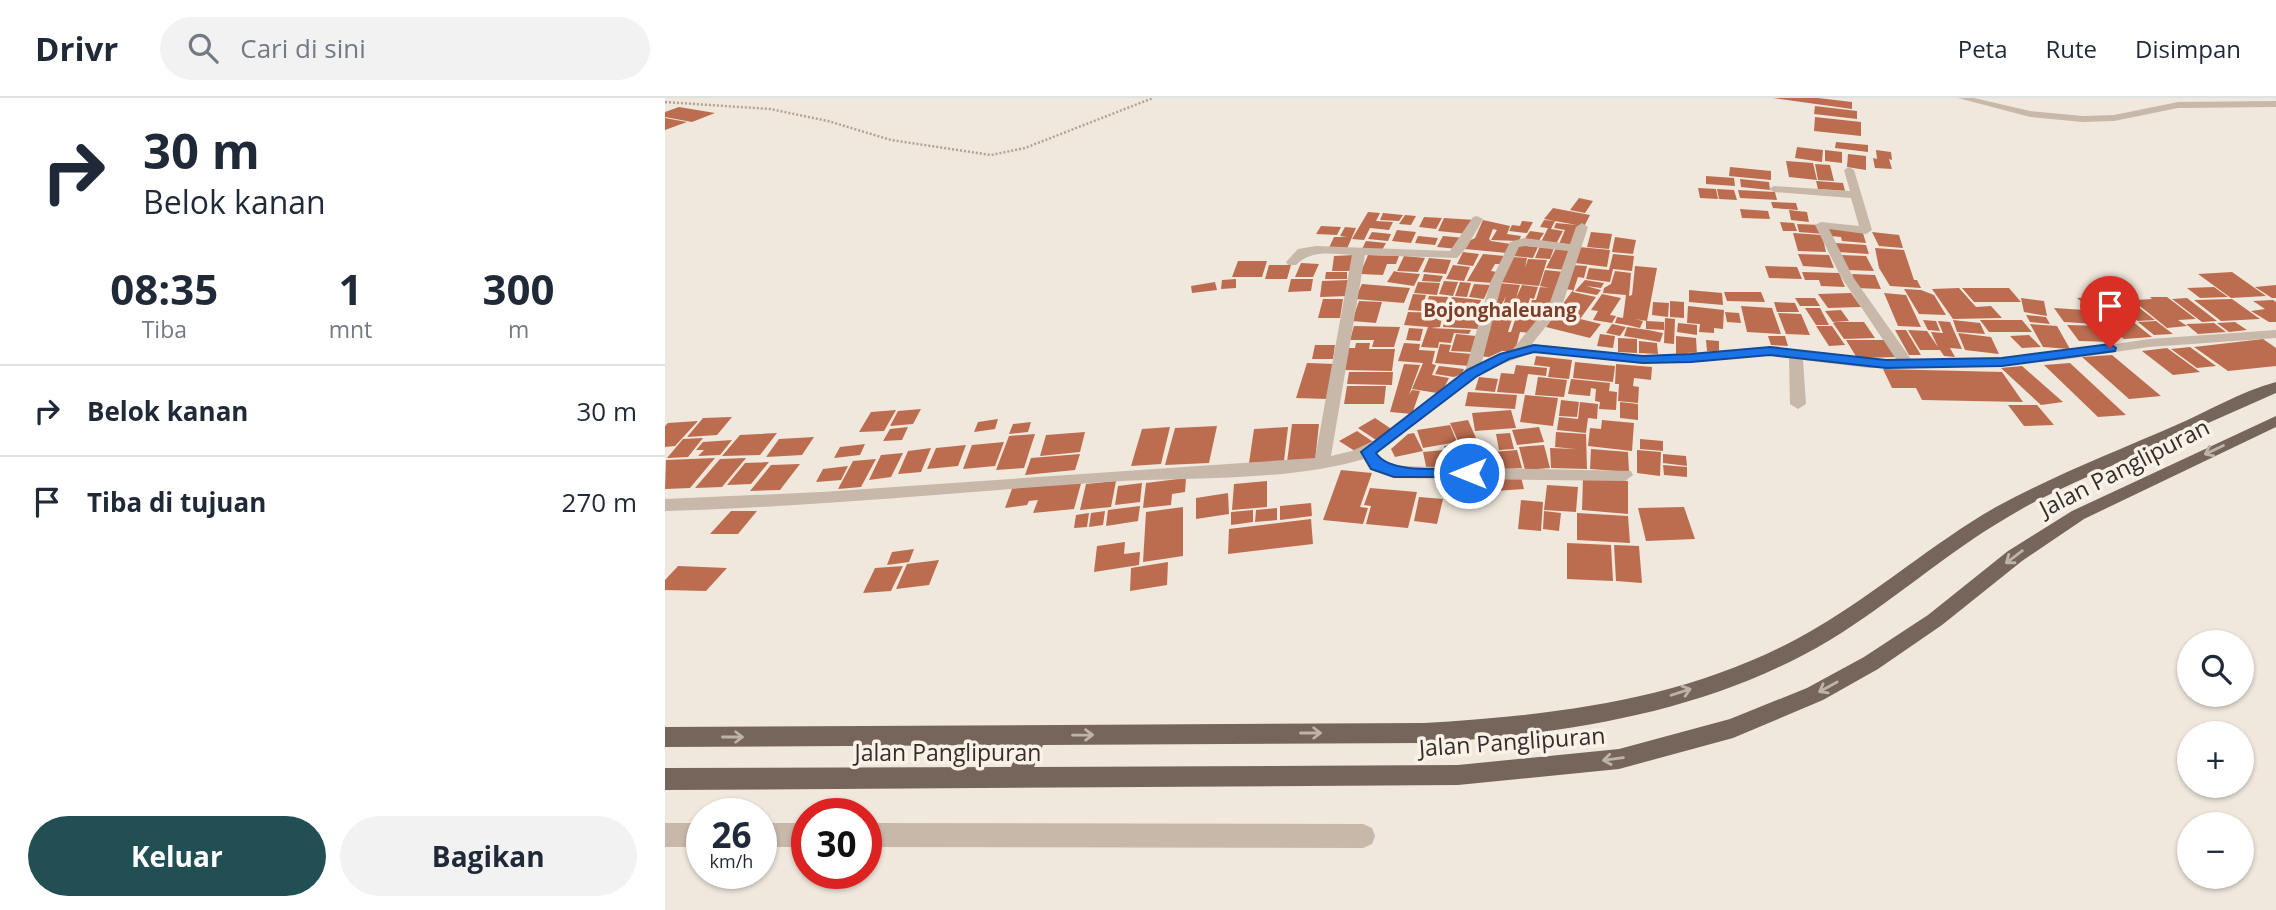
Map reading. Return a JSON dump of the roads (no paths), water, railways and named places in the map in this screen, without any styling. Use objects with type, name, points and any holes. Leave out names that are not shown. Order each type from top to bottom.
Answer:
[{"type":"main road","name":"Jalan Panglipuran","points":[[665,737],[1424,733],[1520,727],[1637,706],[1727,678],[1797,649],[2000,513],[2047,488],[2276,387]]},
{"type":"main road","name":"Jalan Panglipuran","points":[[665,779],[1458,775],[1619,759],[1733,728],[1815,694],[1871,663],[1935,620],[2015,556],[2078,515],[2276,421]]},
{"type":"main road","points":[[1018,778],[1035,736]]},
{"type":"street","points":[[1962,98],[2030,114],[2074,119],[2114,118],[2178,105],[2276,104]]},
{"type":"street","points":[[1849,170],[1866,229],[1821,225],[1847,277],[1906,363]]},
{"type":"street","points":[[1774,189],[1855,195]]},
{"type":"street","points":[[1292,262],[1301,252],[1308,250],[1453,256],[1477,219]]},
{"type":"street","points":[[1518,352],[1555,306],[1582,227]]},
{"type":"street","points":[[1472,373],[1496,283],[1514,245],[1524,242],[1575,248]]},
{"type":"street","points":[[1322,463],[1359,251]]},
{"type":"street","points":[[665,505],[904,492],[1087,477],[1236,471],[1322,463],[1368,452],[1472,373],[1518,352],[1553,349],[1643,359],[1691,358],[1745,352],[1796,353],[1870,364],[2014,361],[2149,343],[2276,334]]},
{"type":"street","points":[[1796,353],[1798,404]]},
{"type":"street","points":[[1368,452],[1376,466],[1394,472],[1625,475]]},
{"type":"street","points":[[665,835],[686,835]]},
{"type":"street","points":[[882,835],[1363,836]]},
{"type":"district","name":"Bojonghaleuang","points":[[1500,310]]}]
